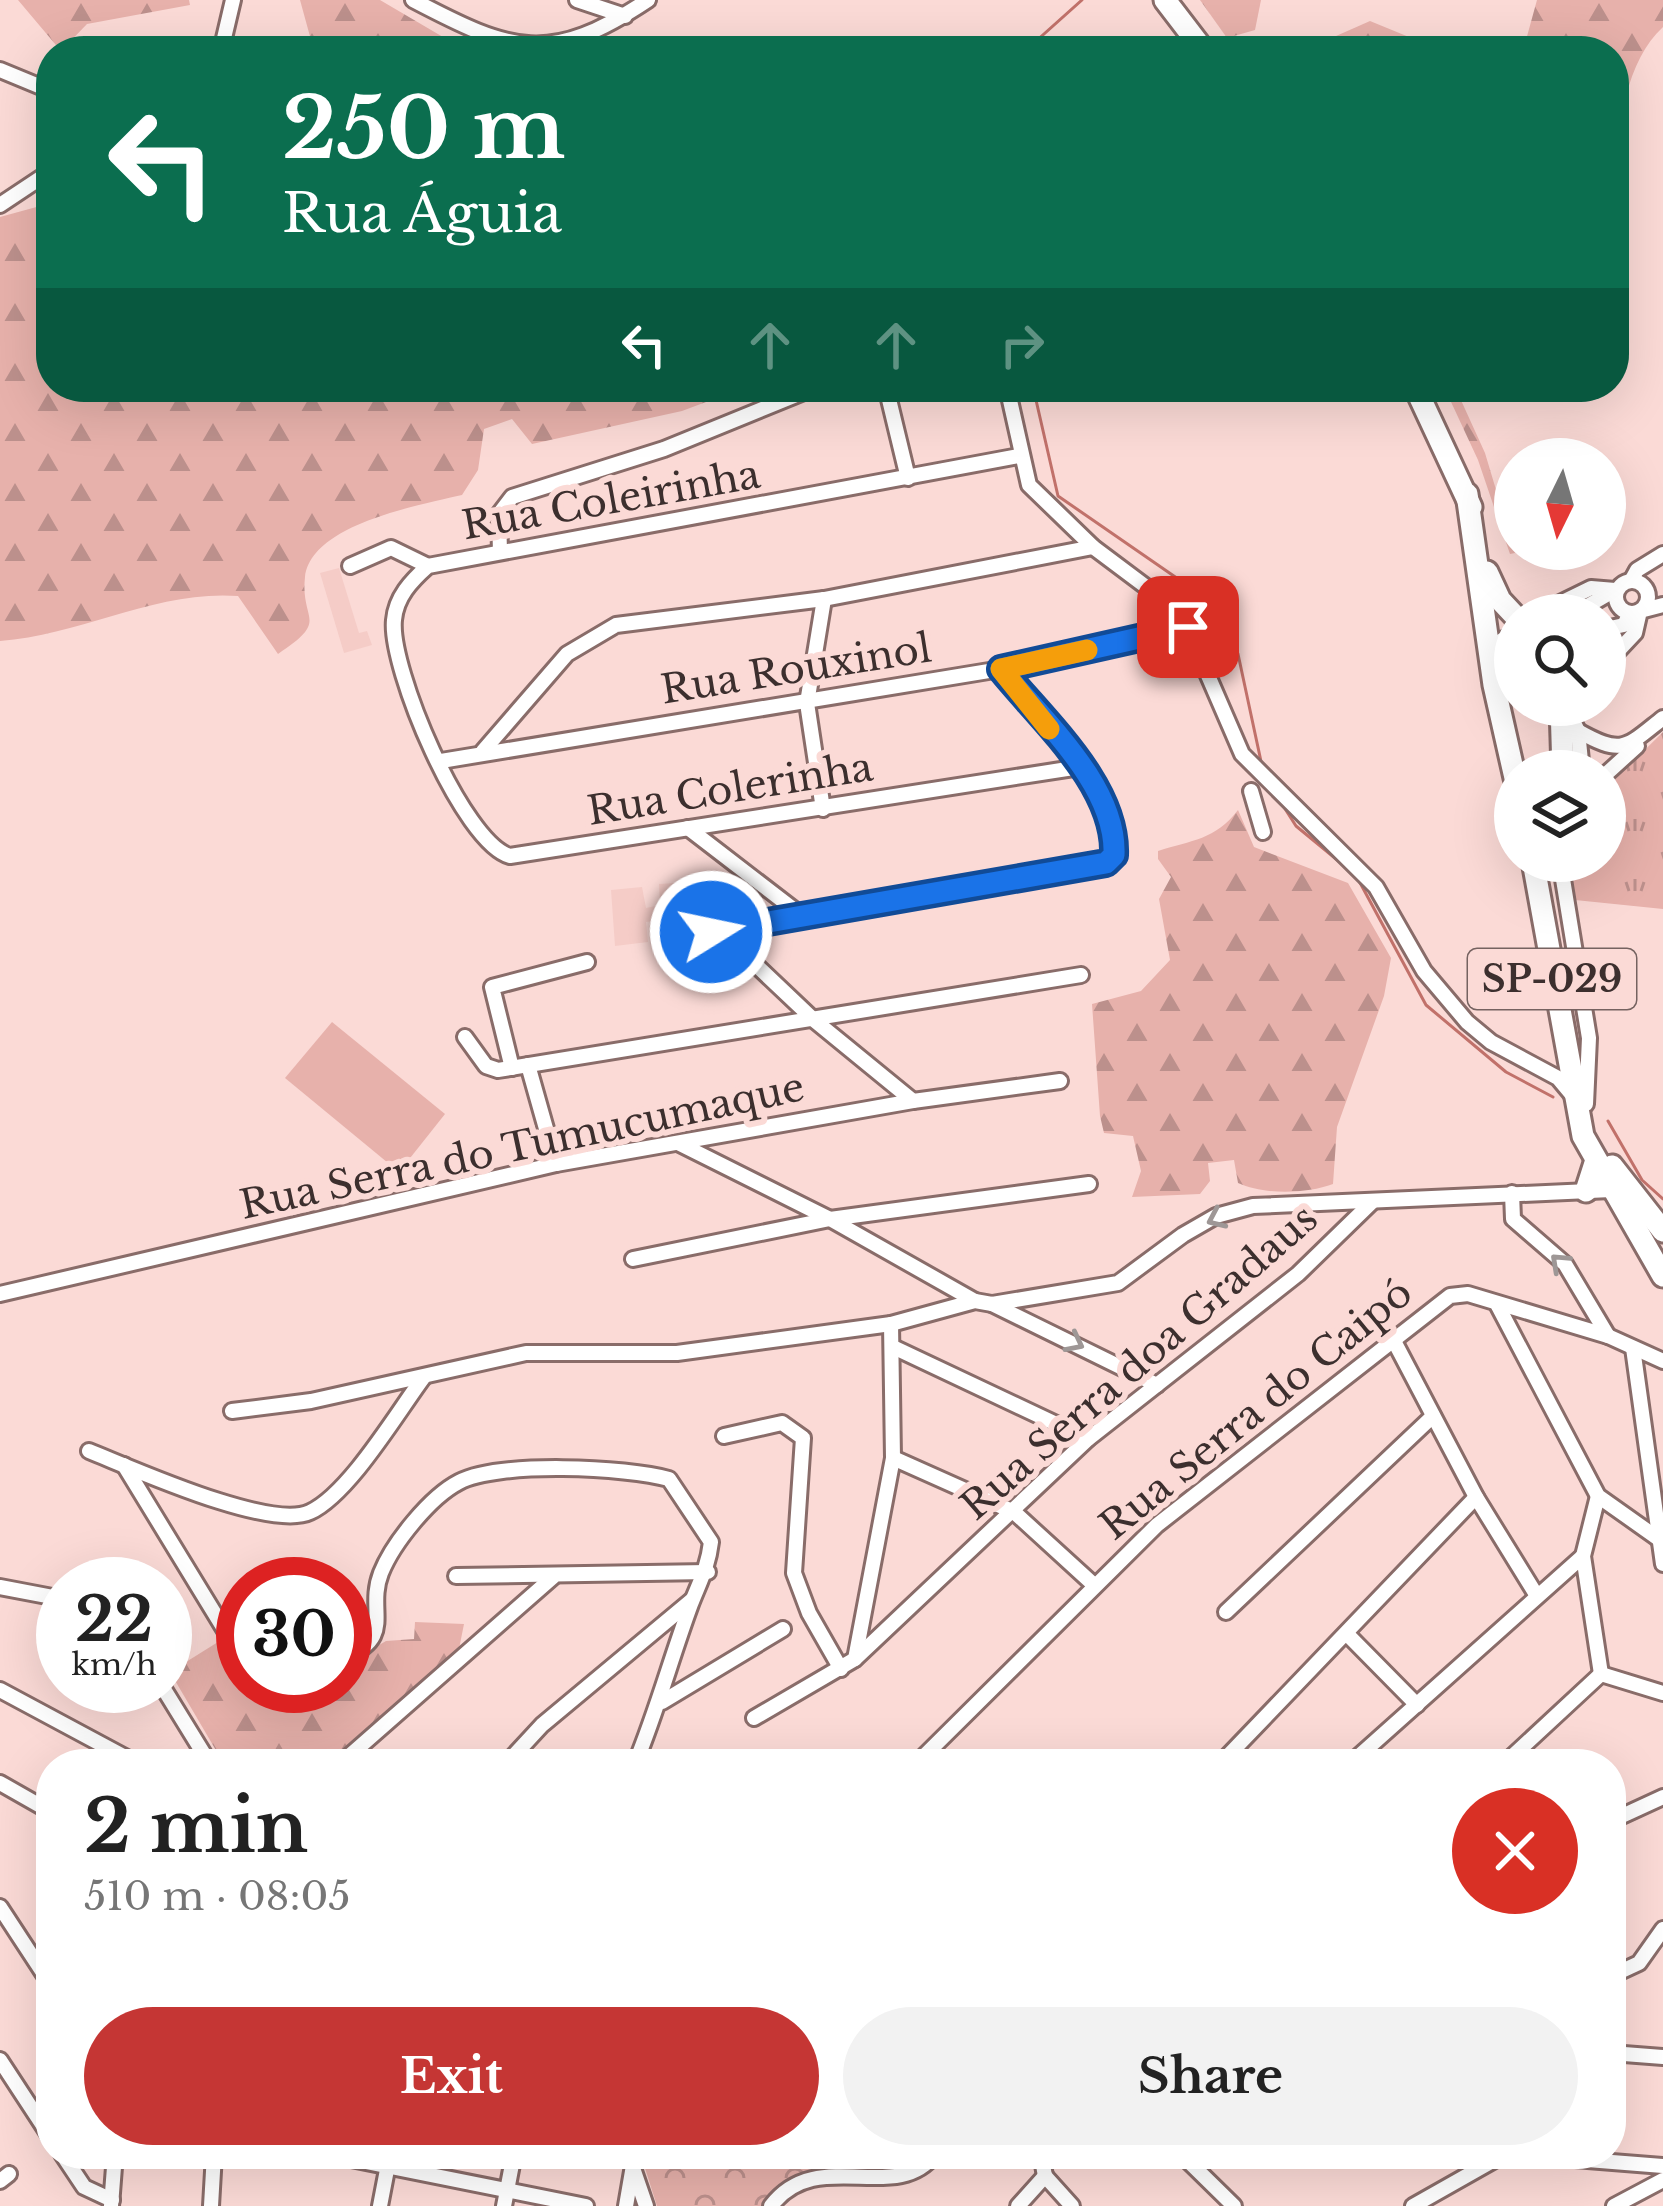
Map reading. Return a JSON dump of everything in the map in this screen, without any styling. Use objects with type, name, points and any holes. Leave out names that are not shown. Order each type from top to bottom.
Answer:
[{"type":"highway","points":[[1165,0],[1193,36]]},
{"type":"highway","points":[[1422,402],[1467,494],[1497,594]]},
{"type":"highway","points":[[1467,494],[1494,681]]},
{"type":"highway","points":[[1565,750],[1569,726]]},
{"type":"highway","name":"SP-029","points":[[1537,882],[1556,998],[1596,1160],[1663,1276]]},
{"type":"highway","name":"SP-029","points":[[1549,882],[1579,1100],[1606,1156],[1656,1225]]},
{"type":"highway","points":[[1584,1191],[1596,1160]]},
{"type":"highway","points":[[1611,1190],[1656,1225]]},
{"type":"street","points":[[225,36],[233,0]]},
{"type":"street","points":[[413,0],[487,36]]},
{"type":"street","points":[[577,0],[625,16]]},
{"type":"street","points":[[578,36],[625,16],[648,0]]},
{"type":"street","points":[[0,70],[36,85]]},
{"type":"street","points":[[0,205],[36,181]]},
{"type":"street","points":[[500,552],[499,514],[512,497],[664,449],[779,402]]},
{"type":"street","points":[[890,402],[908,478]]},
{"type":"street","points":[[1010,402],[1019,456],[1038,496],[1093,547],[1181,613],[1242,754],[1376,887],[1424,971],[1467,1022],[1579,1100]]},
{"type":"street","name":"Rua Coleirinha","points":[[441,761],[401,678],[393,637],[396,607],[428,566],[1019,456]]},
{"type":"street","points":[[483,752],[546,676],[585,638],[616,625],[717,608],[824,599],[1093,547]]},
{"type":"street","points":[[350,566],[391,548],[428,566]]},
{"type":"street","points":[[1626,643],[1635,633],[1631,616],[1616,599],[1618,589],[1631,581],[1636,570],[1663,554]]},
{"type":"street","points":[[1626,621],[1647,593],[1631,581]]},
{"type":"street","points":[[1576,594],[1586,589],[1616,590]]},
{"type":"street","points":[[1609,594],[1616,590]]},
{"type":"street","points":[[1611,594],[1616,590]]},
{"type":"street","points":[[823,809],[807,703],[824,599]]},
{"type":"street","points":[[1626,618],[1663,605]]},
{"type":"street","name":"Rua Rouxinol","points":[[441,761],[1001,669],[1188,627]]},
{"type":"street","points":[[913,1101],[715,931],[1100,865],[1112,859],[1114,840],[1101,803],[1080,767],[1001,669]]},
{"type":"street","points":[[1570,730],[1606,747],[1622,748],[1663,720]]},
{"type":"street","points":[[1626,755],[1663,720]]},
{"type":"street","points":[[1570,730],[1574,750]]},
{"type":"street","name":"Rua Colerinha","points":[[441,761],[475,827],[501,854],[522,855],[1080,767]]},
{"type":"street","points":[[1263,832],[1252,796],[1282,792]]},
{"type":"street","points":[[688,828],[801,915]]},
{"type":"street","name":"SP-029","points":[[1563,882],[1589,1038],[1579,1100]]},
{"type":"street","points":[[556,1164],[492,987],[587,962]]},
{"type":"street","points":[[465,1037],[490,1069],[520,1066],[1081,974]]},
{"type":"street","points":[[1539,1068],[1551,1068],[1561,1058],[1556,998]]},
{"type":"street","name":"Rua Serra do Tumucumaque","points":[[0,1294],[556,1164],[913,1101],[1060,1082]]},
{"type":"street","points":[[676,1142],[984,1302],[1029,1319],[1157,1384]]},
{"type":"street","points":[[633,1259],[830,1219],[1089,1184]]},
{"type":"street","points":[[232,1411],[526,1353],[677,1353],[890,1324],[984,1302],[1118,1283],[1183,1235],[1237,1210],[1611,1190]]},
{"type":"street","points":[[1584,1191],[1623,1212]]},
{"type":"street","points":[[1512,1192],[1513,1219],[1565,1264],[1608,1336]]},
{"type":"street","name":"Rua Serra doa Gradaus","points":[[754,1718],[848,1664],[1088,1438],[1298,1274],[1372,1202]]},
{"type":"street","points":[[1029,1319],[1041,1294]]},
{"type":"street","name":"Rua Serra do Caipó","points":[[931,1749],[1094,1585],[1235,1459],[1450,1296],[1468,1294],[1498,1306]]},
{"type":"street","points":[[1498,1306],[1608,1336],[1663,1361]]},
{"type":"street","points":[[1498,1306],[1598,1496],[1660,1539]]},
{"type":"street","points":[[848,1664],[893,1458],[890,1324]]},
{"type":"street","points":[[1394,1341],[1476,1497],[1537,1596]]},
{"type":"street","points":[[893,1347],[1088,1438]]},
{"type":"street","points":[[1633,1348],[1663,1564]]},
{"type":"street","points":[[89,1451],[242,1508],[275,1515],[309,1513],[341,1484],[424,1376]]},
{"type":"street","points":[[1226,1612],[1433,1416]]},
{"type":"street","points":[[724,1436],[782,1423],[803,1438],[794,1573],[809,1613],[848,1664]]},
{"type":"street","points":[[893,1458],[1014,1512],[1094,1585]]},
{"type":"street","points":[[124,1466],[216,1616]]},
{"type":"street","points":[[372,1639],[378,1582],[388,1558],[459,1481],[484,1474],[644,1472],[669,1479],[711,1542],[708,1572],[692,1600],[662,1702],[642,1749]]},
{"type":"street","points":[[1598,1496],[1583,1556],[1600,1674]]},
{"type":"street","points":[[1231,1749],[1348,1635],[1476,1497]]},
{"type":"street","points":[[1367,1749],[1583,1556]]},
{"type":"street","points":[[456,1576],[708,1572]]},
{"type":"street","points":[[357,1749],[553,1577]]},
{"type":"street","points":[[0,1587],[36,1594]]},
{"type":"street","points":[[520,1749],[542,1725],[692,1600]]},
{"type":"street","points":[[662,1702],[783,1629]]},
{"type":"street","points":[[1348,1635],[1418,1705]]},
{"type":"street","points":[[1600,1674],[1663,1693]]},
{"type":"street","points":[[1520,1749],[1600,1674]]},
{"type":"street","points":[[0,1690],[110,1749]]},
{"type":"street","points":[[179,1713],[201,1749]]},
{"type":"street","points":[[0,1783],[36,1803]]},
{"type":"street","points":[[1626,1814],[1663,1797]]},
{"type":"street","points":[[0,1907],[36,1962]]},
{"type":"street","points":[[1626,1969],[1639,1963],[1663,1929]]},
{"type":"street","points":[[1626,2054],[1663,2057]]},
{"type":"street","points":[[0,2060],[36,2115]]},
{"type":"street","points":[[1626,2163],[1663,2166]]},
{"type":"street","points":[[72,2169],[84,2187],[111,2203],[114,2169]]},
{"type":"street","points":[[212,2206],[213,2169]]},
{"type":"street","points":[[380,2206],[387,2169]]},
{"type":"street","points":[[413,2169],[506,2199],[586,2206]]},
{"type":"street","points":[[506,2199],[511,2169]]},
{"type":"street","points":[[626,2206],[633,2169]]},
{"type":"street","points":[[636,2169],[646,2206]]},
{"type":"street","points":[[771,2206],[796,2182],[823,2176],[908,2175],[916,2169]]},
{"type":"street","points":[[1044,2169],[1072,2206]]},
{"type":"street","points":[[1203,2169],[1234,2206]]},
{"type":"street","points":[[1413,2206],[1481,2169]]},
{"type":"street","points":[[1018,2206],[1045,2176]]},
{"type":"street","points":[[1614,2206],[1663,2180]]},
{"type":"shaded area","points":[[339,568],[359,633],[367,631],[372,645],[344,653],[320,573]]},
{"type":"shaded area","points":[[690,882],[696,937],[664,941],[661,920],[646,922],[648,942],[615,946],[611,890],[642,887],[646,908],[660,905],[659,884]]},
{"type":"green space","points":[[18,0],[189,0],[190,5],[87,24],[75,36],[48,36]]},
{"type":"green space","points":[[300,0],[380,0],[441,36],[310,36]]},
{"type":"green space","points":[[1200,0],[1261,0],[1255,30],[1226,36]]},
{"type":"green space","points":[[1537,0],[1663,0],[1663,27],[1640,58],[1629,86],[1629,36],[1527,36]]},
{"type":"green space","points":[[1370,21],[1407,36],[1336,36]]},
{"type":"green space","points":[[36,207],[36,402],[706,402],[532,444],[512,419],[484,429],[478,470],[462,495],[395,511],[326,543],[305,577],[309,626],[278,654],[238,596],[178,600],[60,631],[0,641],[0,217]]},
{"type":"green space","points":[[1451,402],[1462,402],[1485,453],[1494,483],[1494,507]]},
{"type":"green space","points":[[1663,732],[1663,909],[1575,900],[1573,882],[1626,882],[1626,768]]},
{"type":"green space","points":[[1238,810],[1254,847],[1348,883],[1391,958],[1384,996],[1337,1127],[1333,1184],[1310,1190],[1260,1190],[1238,1183],[1234,1160],[1208,1163],[1210,1181],[1200,1194],[1132,1197],[1141,1171],[1133,1136],[1104,1133],[1100,1116],[1092,1004],[1141,991],[1170,960],[1159,899],[1171,877],[1158,851],[1212,833]]},
{"type":"green space","points":[[332,1022],[445,1114],[399,1172],[285,1078]]},
{"type":"green space","points":[[415,1622],[464,1624],[459,1649],[342,1749],[215,1749],[192,1709],[192,1658],[216,1643],[216,1713],[372,1713],[372,1649],[386,1641],[414,1639]]},
{"type":"green space","points":[[645,2169],[821,2169],[779,2185],[761,2206],[657,2206]]},
{"type":"waterway","points":[[1042,36],[1082,0]]},
{"type":"waterway","points":[[1036,402],[1058,496],[1197,592],[1218,614],[1238,654],[1262,766]]},
{"type":"waterway","points":[[1282,804],[1296,826],[1347,868]]},
{"type":"waterway","points":[[1358,879],[1426,1005],[1506,1072],[1553,1097]]},
{"type":"waterway","points":[[1608,1121],[1642,1180],[1663,1199]]},
{"type":"slow traffic","points":[[1049,729],[1001,669],[1087,650]]},
{"type":"route","points":[[711,932],[1106,863],[1114,855],[1114,840],[1095,789],[1001,669],[1188,627]]}]
